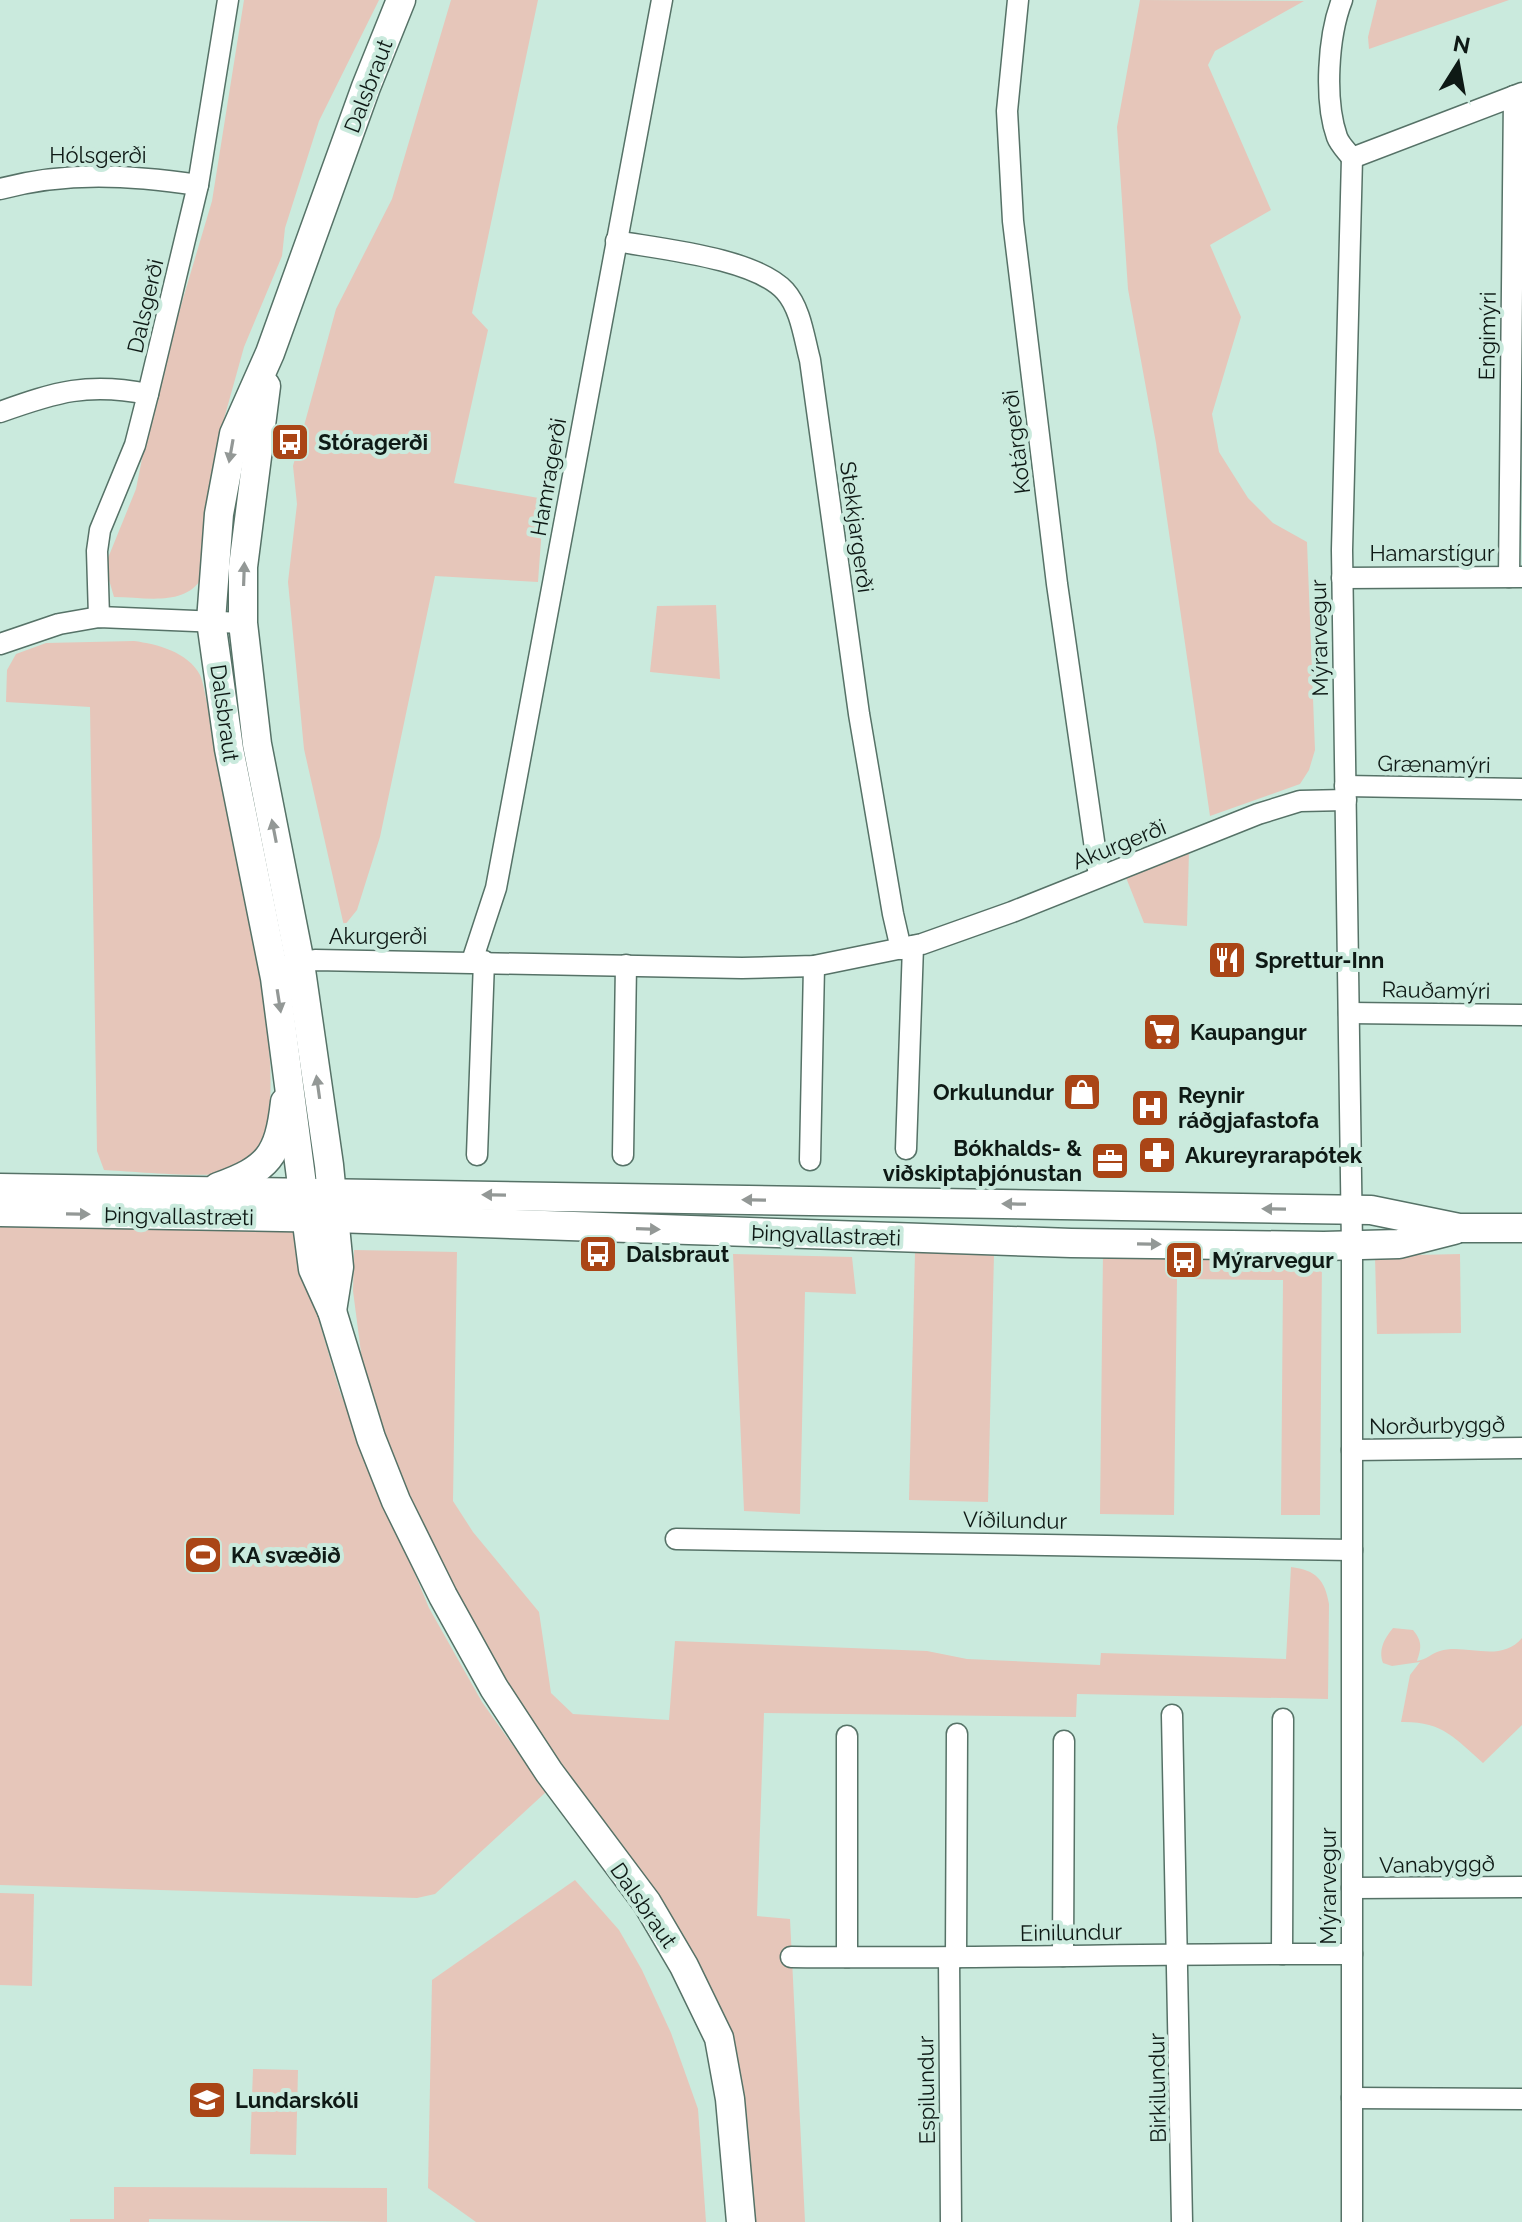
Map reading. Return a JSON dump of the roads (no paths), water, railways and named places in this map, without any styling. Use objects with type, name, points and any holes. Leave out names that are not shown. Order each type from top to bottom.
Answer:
[{"type":"street","name":"Dalsgerði","points":[[99,617],[97,551],[100,530],[135,445],[148,394],[198,185],[228,0]]},
{"type":"street","name":"Dalsbraut","points":[[332,1311],[339,1267],[334,1205],[286,965],[229,749],[211,621],[219,514],[234,434],[270,353],[366,87],[401,0]]},
{"type":"street","name":"Hamragerði","points":[[478,961],[496,888],[662,0]]},
{"type":"street","name":"Kotárgerði","points":[[1018,0],[1007,111],[1013,221],[1057,584],[1099,876]]},
{"type":"street","points":[[1342,0],[1336,14],[1331,47],[1331,109],[1338,140],[1352,158],[1518,94]]},
{"type":"street","name":"Engimýri","points":[[1515,577],[1518,94]]},
{"type":"street","name":"Mýrarvegur","points":[[1352,158],[1342,578],[1352,1210],[1352,2222]]},
{"type":"street","name":"Hólsgerði","points":[[0,189],[54,177],[88,175],[198,185]]},
{"type":"street","name":"Stekkjargerði","points":[[616,241],[734,264],[761,274],[785,291],[797,312],[810,360],[859,714],[893,914],[907,947]]},
{"type":"street","name":"Dalsbraut","points":[[270,353],[243,567],[243,623],[286,965],[288,1069],[313,1269],[332,1311],[371,1438],[390,1486],[443,1596],[494,1688],[549,1772],[647,1903],[684,1966],[719,2038],[730,2099],[741,2222]]},
{"type":"street","points":[[0,412],[73,389],[102,387],[148,394]]},
{"type":"street","name":"Hamarstígur","points":[[1342,578],[1515,577]]},
{"type":"street","points":[[0,644],[59,624],[99,617],[243,623]]},
{"type":"street","name":"Grænamýri","points":[[1346,793],[1522,789]]},
{"type":"street","name":"Akurgerði","points":[[286,965],[315,960],[742,968],[814,966],[907,947],[1012,912],[1300,801],[1346,793]]},
{"type":"street","points":[[906,1149],[907,947]]},
{"type":"street","points":[[477,1155],[478,961]]},
{"type":"street","points":[[623,1155],[626,965]]},
{"type":"street","points":[[810,1160],[814,966]]},
{"type":"street","name":"Rauðamýri","points":[[1349,1013],[1522,1015]]},
{"type":"street","points":[[201,1193],[250,1175],[265,1163],[275,1147],[283,1118],[288,1069]]},
{"type":"street","name":"Þingvallastræti","points":[[0,1188],[201,1193],[303,1205]]},
{"type":"street","name":"Þingvallastræti","points":[[0,1212],[303,1205],[1371,1210],[1459,1228],[1522,1228]]},
{"type":"street","name":"Þingvallastræti","points":[[334,1205],[1056,1242],[1352,1246],[1399,1244],[1459,1228]]},
{"type":"street","name":"Norðurbyggð","points":[[1352,1450],[1522,1448]]},
{"type":"street","name":"Víðilundur","points":[[676,1539],[1352,1550]]},
{"type":"street","name":"Birkilundur","points":[[1172,1715],[1182,2222]]},
{"type":"street","points":[[1282,1954],[1283,1719]]},
{"type":"street","name":"Espilundur","points":[[951,2222],[957,1734]]},
{"type":"street","points":[[847,1736],[847,1957]]},
{"type":"street","points":[[1063,1956],[1064,1741]]},
{"type":"street","name":"Vanabyggð","points":[[1352,1888],[1522,1887]]},
{"type":"street","name":"Einilundur","points":[[791,1957],[1352,1954]]},
{"type":"street","points":[[1352,2098],[1522,2099]]},
{"type":"place","name":"Stóragerði","points":[[290,442]]},
{"type":"place","name":"Sprettur-Inn","points":[[1227,960]]},
{"type":"place","name":"Kaupangur","points":[[1162,1032]]},
{"type":"place","name":"Orkulundur","points":[[1082,1092]]},
{"type":"place","name":"Reynir ráðgjafastofa","points":[[1150,1108]]},
{"type":"place","name":"Akureyrarapótek","points":[[1157,1155]]},
{"type":"place","name":"Bókhalds- & viðskiptaþjónustan","points":[[1110,1161]]},
{"type":"place","name":"Dalsbraut","points":[[598,1254]]},
{"type":"place","name":"Mýrarvegur","points":[[1184,1260]]},
{"type":"place","name":"KA svæðið","points":[[203,1555]]},
{"type":"place","name":"Lundarskóli","points":[[207,2100]]}]
